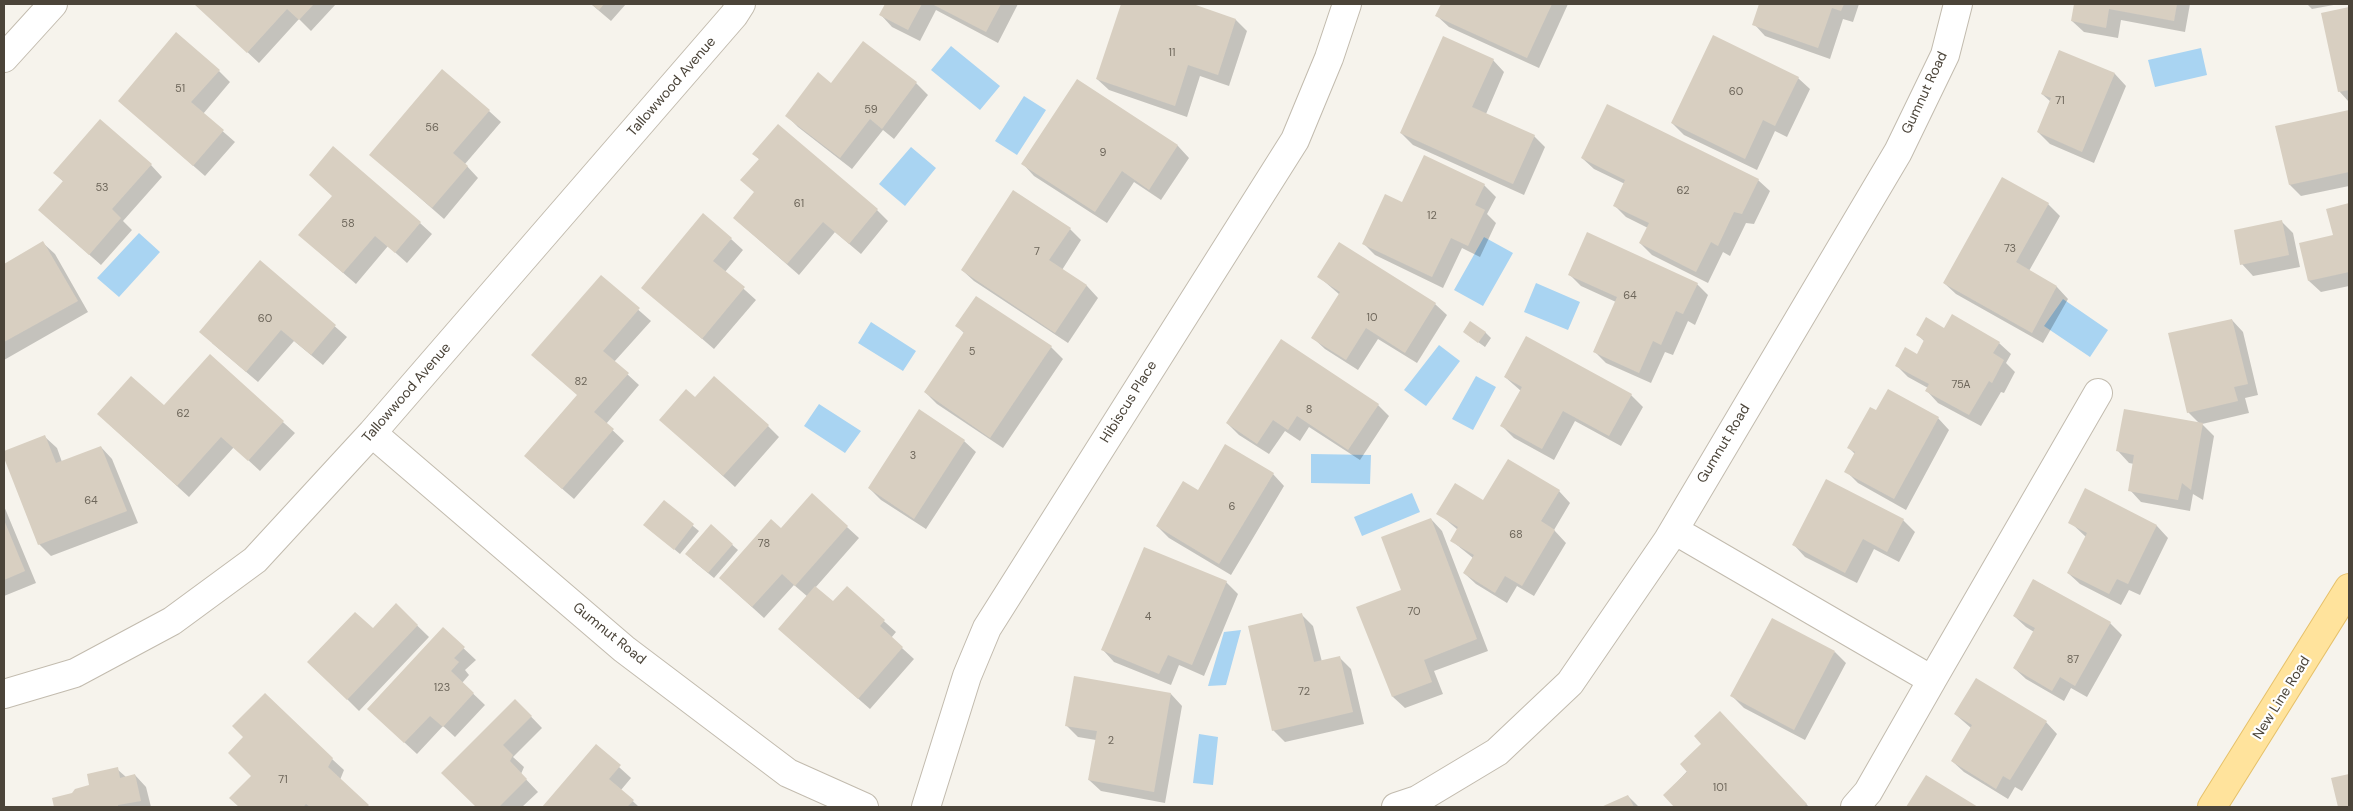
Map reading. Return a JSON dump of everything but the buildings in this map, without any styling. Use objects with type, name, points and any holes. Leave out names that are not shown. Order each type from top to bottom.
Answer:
[{"type":"main road","name":"New Line Road","points":[[2212,807],[2349,588]]},
{"type":"street","points":[[4,58],[53,4]]},
{"type":"street","name":"Tallowwood Avenue","points":[[4,694],[75,673],[172,621],[255,560],[372,433],[728,23],[741,4]]},
{"type":"street","name":"Hibiscus Place","points":[[926,807],[967,676],[987,628],[1294,140],[1329,58],[1347,4]]},
{"type":"street","name":"Gumnut Road","points":[[1396,807],[1417,800],[1496,752],[1570,683],[1674,530],[1898,152],[1945,55],[1958,4]]},
{"type":"street","points":[[1855,807],[1868,792],[2098,393]]},
{"type":"street","name":"Gumnut Road","points":[[372,433],[632,655],[788,773],[864,807]]},
{"type":"street","points":[[1674,530],[1932,680]]},
{"type":"water","points":[[951,46],[1000,86],[980,110],[931,70]]},
{"type":"water","points":[[2201,48],[2207,75],[2155,87],[2148,60]]},
{"type":"water","points":[[1024,96],[1046,110],[1017,155],[995,141]]},
{"type":"water","points":[[911,147],[936,168],[905,206],[879,184]]},
{"type":"water","points":[[139,233],[160,252],[119,297],[97,278]]},
{"type":"water","points":[[1484,237],[1513,253],[1483,306],[1454,290]]},
{"type":"water","points":[[1536,283],[1580,302],[1568,330],[1524,312]]},
{"type":"water","points":[[2063,299],[2108,330],[2090,357],[2044,326]]},
{"type":"water","points":[[871,322],[916,351],[903,371],[858,343]]},
{"type":"water","points":[[1439,345],[1460,361],[1426,406],[1404,390]]},
{"type":"water","points":[[1476,376],[1496,387],[1473,430],[1452,419]]},
{"type":"water","points":[[819,404],[861,431],[845,453],[804,426]]},
{"type":"water","points":[[1311,454],[1371,455],[1370,484],[1311,483]]},
{"type":"water","points":[[1412,493],[1420,512],[1362,536],[1354,517]]},
{"type":"water","points":[[1241,630],[1226,685],[1208,686],[1224,632]]},
{"type":"water","points":[[1199,734],[1218,737],[1213,785],[1193,783]]}]
